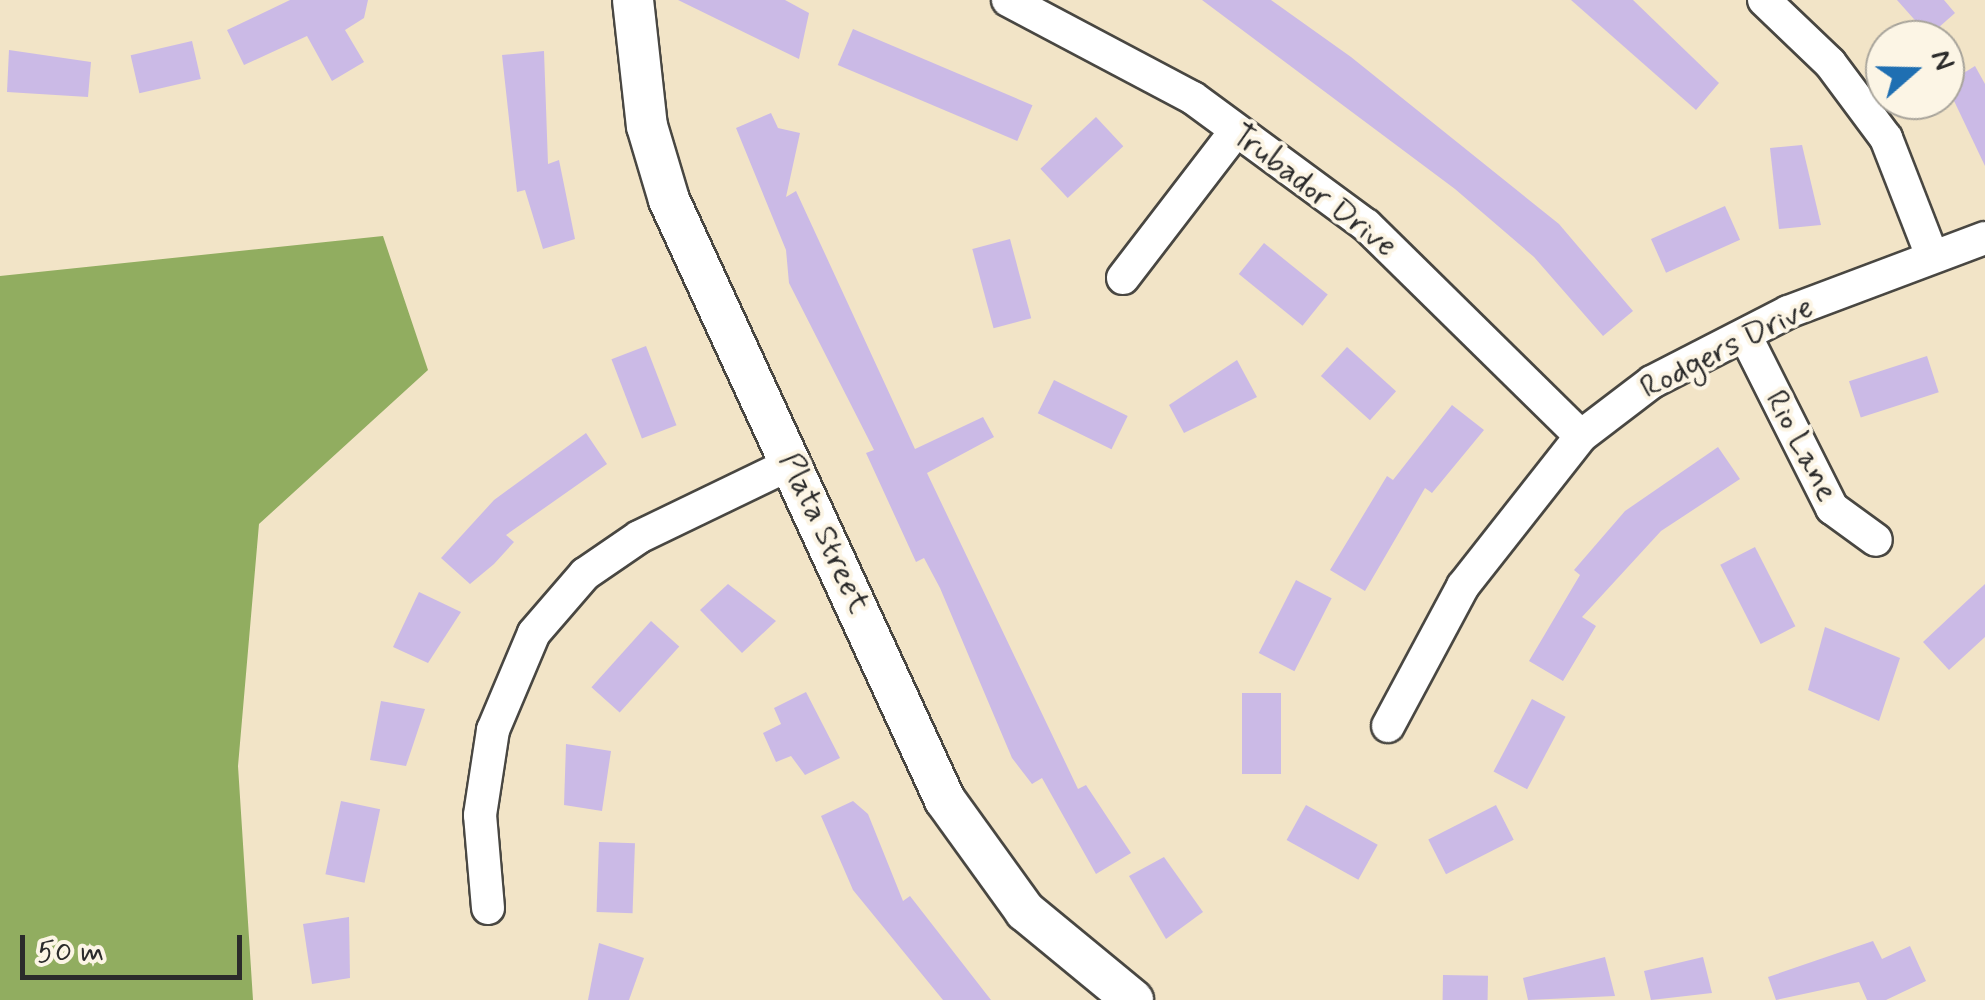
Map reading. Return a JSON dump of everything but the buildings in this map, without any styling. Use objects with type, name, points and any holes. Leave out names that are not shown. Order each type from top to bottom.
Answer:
[{"type":"street","name":"Plata Street","points":[[632,0],[647,126],[669,200],[956,816],[1025,911],[1133,1000]]},
{"type":"street","name":"Trubador Drive","points":[[1008,0],[1080,32],[1236,132],[1366,225],[1581,436]]},
{"type":"street","points":[[1764,0],[1830,63],[1886,138],[1932,256]]},
{"type":"street","points":[[1123,278],[1236,132]]},
{"type":"street","name":"Rodgers Drive","points":[[1388,726],[1464,586],[1581,436],[1652,382],[1744,335],[1932,256],[1985,238]]},
{"type":"street","name":"Rio Lane","points":[[1744,335],[1832,508],[1876,540]]},
{"type":"street","points":[[488,908],[480,816],[493,730],[534,633],[585,574],[638,537],[792,463]]},
{"type":"green space","points":[[383,236],[428,370],[259,524],[238,766],[253,1000],[0,1000],[0,276]]}]
